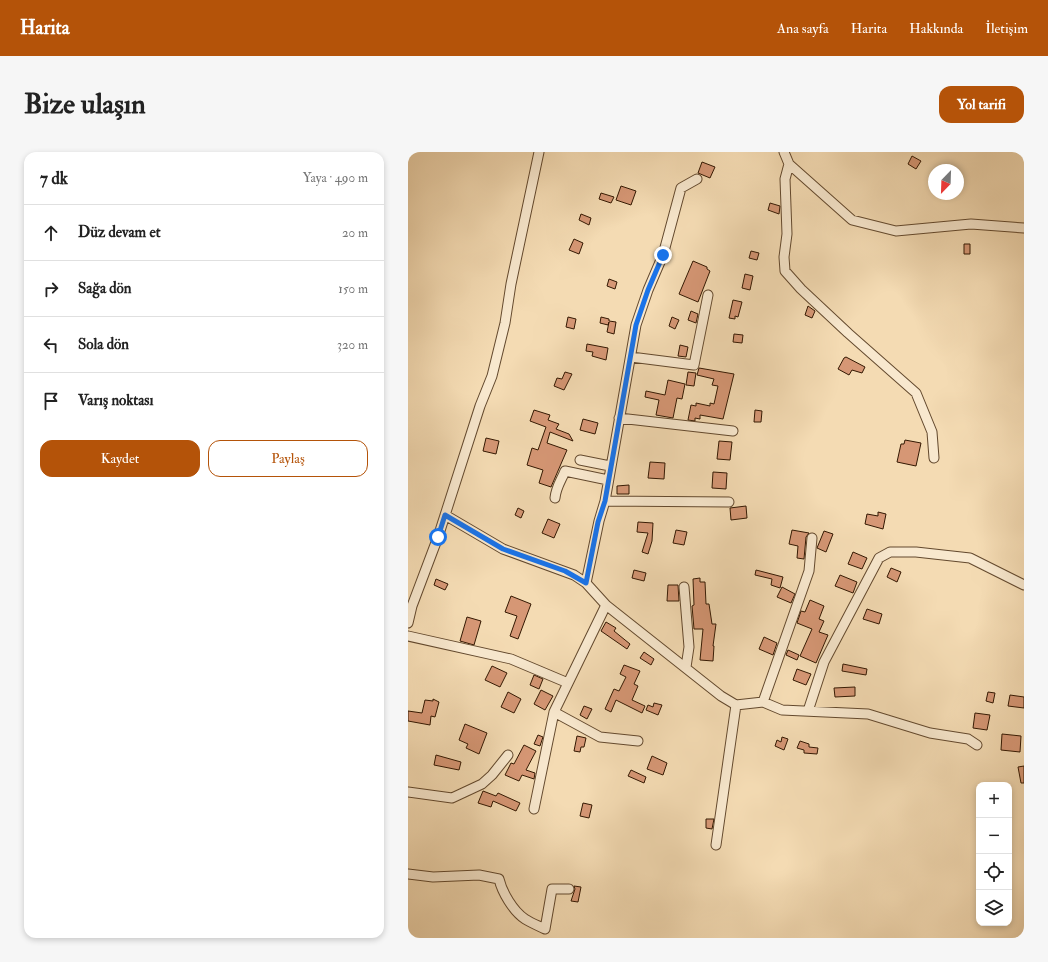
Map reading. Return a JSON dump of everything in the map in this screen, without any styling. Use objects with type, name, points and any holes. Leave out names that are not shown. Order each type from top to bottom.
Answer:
[{"type":"street","points":[[408,623],[480,406],[492,376],[505,323],[511,284],[539,152]]},
{"type":"street","points":[[784,152],[789,164],[852,220],[896,231],[971,224],[1024,228]]},
{"type":"street","points":[[789,164],[785,179],[787,234],[784,257],[785,271],[801,289],[848,333],[916,393],[932,432],[934,458]]},
{"type":"street","points":[[586,583],[598,522],[605,501],[636,325],[648,290],[663,255],[681,188],[697,179]]},
{"type":"street","points":[[631,357],[694,365],[708,295]]},
{"type":"street","points":[[619,418],[733,431]]},
{"type":"street","points":[[580,460],[610,466]]},
{"type":"street","points":[[555,498],[556,487],[562,480],[565,471],[608,480]]},
{"type":"street","points":[[605,501],[729,502]]},
{"type":"street","points":[[445,515],[503,549],[565,571],[586,583],[606,605],[686,667],[720,696],[736,705],[763,702],[782,710],[868,714],[930,733],[968,739],[977,745]]},
{"type":"street","points":[[763,702],[809,571],[812,538]]},
{"type":"street","points":[[808,711],[824,662],[879,558],[890,552],[916,552],[970,558],[1024,585]]},
{"type":"street","points":[[684,587],[689,647],[686,667]]},
{"type":"street","points":[[534,809],[554,712],[606,605]]},
{"type":"street","points":[[408,636],[511,659],[568,683]]},
{"type":"street","points":[[716,845],[736,705]]},
{"type":"street","points":[[554,712],[600,737],[638,741]]},
{"type":"street","points":[[408,792],[452,798],[482,784],[492,775],[508,755]]},
{"type":"street","points":[[408,874],[433,877],[479,875],[499,879],[500,886],[512,906],[524,919],[545,929],[552,889],[569,889]]},
{"type":"building","points":[[912,156],[921,161],[916,169],[908,164]]},
{"type":"building","points":[[702,162],[715,167],[710,178],[698,173]]},
{"type":"building","points":[[621,186],[636,191],[631,205],[616,200]]},
{"type":"building","points":[[601,193],[614,197],[611,203],[599,199]]},
{"type":"building","points":[[770,203],[780,206],[779,214],[768,210]]},
{"type":"building","points":[[581,214],[591,218],[589,225],[579,220]]},
{"type":"building","points":[[574,239],[583,243],[579,254],[569,250]]},
{"type":"building","points":[[964,244],[970,244],[970,254],[964,254]]},
{"type":"building","points":[[751,251],[759,253],[757,260],[749,258]]},
{"type":"building","points":[[693,261],[707,267],[710,271],[698,302],[679,294]]},
{"type":"building","points":[[745,274],[753,276],[750,290],[742,288]]},
{"type":"building","points":[[609,279],[617,282],[615,289],[607,286]]},
{"type":"building","points":[[733,300],[742,302],[738,317],[735,316],[735,319],[729,318]]},
{"type":"building","points":[[808,306],[815,311],[812,318],[805,315]]},
{"type":"building","points":[[691,311],[698,314],[696,323],[688,320]]},
{"type":"building","points":[[568,317],[576,319],[574,329],[566,327]]},
{"type":"building","points":[[601,317],[609,319],[609,321],[616,322],[614,334],[607,332],[609,322],[608,325],[600,323]]},
{"type":"building","points":[[672,317],[679,320],[675,329],[669,326]]},
{"type":"building","points":[[734,334],[743,335],[742,343],[733,342]]},
{"type":"building","points":[[587,344],[608,348],[606,360],[592,356],[593,352],[586,351]]},
{"type":"building","points":[[680,345],[688,347],[686,357],[678,356]]},
{"type":"building","points":[[846,357],[865,367],[862,373],[852,370],[849,375],[838,369]]},
{"type":"building","points":[[699,368],[734,374],[723,419],[700,415],[700,419],[695,418],[695,421],[688,420],[691,405],[696,406],[696,403],[710,406],[710,403],[714,404],[718,386],[712,385],[714,379],[697,375]]},
{"type":"building","points":[[565,372],[572,374],[564,390],[554,386],[557,378],[562,379]]},
{"type":"building","points":[[688,372],[696,373],[694,386],[686,385]]},
{"type":"building","points":[[668,380],[685,384],[682,399],[677,398],[673,418],[656,415],[659,400],[645,397],[646,391],[665,395]]},
{"type":"building","points":[[534,410],[550,415],[548,420],[559,424],[556,429],[569,434],[573,441],[550,432],[547,443],[567,450],[551,487],[539,483],[543,470],[527,465],[532,448],[538,450],[546,427],[530,421]]},
{"type":"building","points":[[755,410],[762,411],[761,422],[754,422]]},
{"type":"building","points":[[583,419],[598,423],[595,434],[580,430]]},
{"type":"building","points":[[486,438],[499,441],[496,454],[483,451]]},
{"type":"building","points":[[905,440],[921,443],[916,466],[897,462],[901,444],[904,444]]},
{"type":"building","points":[[719,441],[732,442],[730,460],[717,459]]},
{"type":"building","points":[[650,462],[665,463],[664,479],[648,478]]},
{"type":"building","points":[[713,472],[727,473],[726,489],[712,488]]},
{"type":"building","points":[[629,485],[629,494],[617,494],[617,486]]},
{"type":"building","points":[[746,506],[747,518],[731,520],[730,508]]},
{"type":"building","points":[[518,508],[524,511],[521,518],[515,515]]},
{"type":"building","points":[[878,512],[886,514],[883,529],[865,524],[867,514],[878,516]]},
{"type":"building","points":[[548,519],[560,524],[554,538],[542,533]]},
{"type":"building","points":[[638,522],[653,523],[652,541],[648,554],[642,552],[648,533],[637,532]]},
{"type":"building","points":[[676,530],[687,532],[684,545],[673,543]]},
{"type":"building","points":[[792,530],[809,533],[806,537],[804,559],[797,558],[798,546],[789,544]]},
{"type":"building","points":[[824,531],[833,534],[826,552],[817,548]]},
{"type":"building","points":[[853,552],[867,558],[862,569],[848,564]]},
{"type":"building","points":[[891,568],[901,572],[897,582],[887,577]]},
{"type":"building","points":[[634,570],[646,573],[644,581],[632,578]]},
{"type":"building","points":[[756,570],[783,577],[780,588],[771,585],[772,579],[755,575]]},
{"type":"building","points":[[840,575],[857,582],[853,593],[835,586]]},
{"type":"building","points":[[700,578],[700,582],[705,582],[706,604],[709,604],[712,624],[716,624],[713,646],[713,661],[700,660],[703,629],[694,629],[692,606],[694,605],[693,579]]},
{"type":"building","points":[[436,579],[448,584],[445,590],[434,585]]},
{"type":"building","points":[[668,585],[678,585],[679,601],[667,601]]},
{"type":"building","points":[[782,587],[795,594],[791,603],[777,597]]},
{"type":"building","points":[[511,596],[531,604],[518,639],[510,636],[517,616],[505,612]]},
{"type":"building","points":[[810,600],[824,606],[819,619],[824,621],[819,632],[828,635],[816,663],[800,656],[812,629],[797,623],[801,611],[805,612]]},
{"type":"building","points":[[867,609],[882,614],[879,624],[863,619]]},
{"type":"building","points":[[467,617],[481,621],[474,645],[460,641]]},
{"type":"building","points":[[606,622],[616,628],[614,631],[630,644],[627,649],[601,631]]},
{"type":"building","points":[[764,637],[777,643],[773,655],[759,649]]},
{"type":"building","points":[[788,650],[799,655],[797,660],[786,655]]},
{"type":"building","points":[[644,652],[654,659],[651,665],[640,658]]},
{"type":"building","points":[[843,664],[867,669],[866,675],[842,671]]},
{"type":"building","points":[[624,665],[640,671],[634,684],[638,686],[632,700],[645,706],[642,713],[616,700],[611,712],[605,709],[614,689],[619,691],[626,677],[620,674]]},
{"type":"building","points":[[492,666],[507,673],[500,687],[485,680]]},
{"type":"building","points":[[797,669],[811,674],[806,685],[793,680]]},
{"type":"building","points":[[534,675],[543,679],[539,689],[530,685]]},
{"type":"building","points":[[855,687],[855,696],[835,697],[834,688]]},
{"type":"building","points":[[541,690],[553,696],[545,710],[534,704]]},
{"type":"building","points":[[508,692],[521,699],[514,713],[501,707]]},
{"type":"building","points":[[988,692],[995,693],[993,703],[986,701]]},
{"type":"building","points":[[1010,695],[1024,697],[1024,708],[1008,706]]},
{"type":"building","points":[[433,699],[439,702],[435,717],[431,716],[430,725],[408,721],[408,711],[422,713],[425,700],[433,701]]},
{"type":"building","points":[[654,703],[662,705],[658,715],[646,710],[648,705],[653,707]]},
{"type":"building","points":[[584,706],[592,709],[587,719],[580,715]]},
{"type":"building","points":[[975,713],[990,715],[987,730],[973,728]]},
{"type":"building","points":[[465,724],[487,733],[479,754],[466,748],[468,744],[459,740]]},
{"type":"building","points":[[1002,734],[1021,736],[1020,752],[1001,750]]},
{"type":"building","points":[[538,735],[543,737],[540,746],[534,744]]},
{"type":"building","points":[[577,736],[586,738],[584,747],[581,747],[580,752],[574,751]]},
{"type":"building","points":[[782,737],[788,739],[784,750],[775,746],[777,740],[781,742]]},
{"type":"building","points":[[800,741],[809,744],[809,747],[818,748],[817,754],[804,753],[804,750],[797,748]]},
{"type":"building","points":[[524,745],[536,751],[526,770],[535,773],[534,779],[522,775],[519,781],[505,775],[511,763],[514,764]]},
{"type":"building","points":[[436,755],[461,762],[459,770],[434,765]]},
{"type":"building","points":[[652,756],[667,763],[663,775],[647,769]]},
{"type":"building","points":[[1024,766],[1024,783],[1021,783],[1018,767]]},
{"type":"building","points":[[631,770],[646,777],[644,783],[628,776]]},
{"type":"building","points":[[483,791],[496,796],[498,793],[520,803],[516,811],[493,801],[491,807],[478,803]]},
{"type":"building","points":[[583,803],[592,805],[589,818],[580,816]]},
{"type":"building","points":[[706,819],[714,819],[712,829],[706,828]]},
{"type":"building","points":[[574,886],[581,887],[578,902],[571,901],[575,889]]},
{"type":"route","points":[[438,537],[445,515],[503,549],[565,571],[586,583],[598,522],[605,501],[636,325],[648,290],[663,255]]}]
